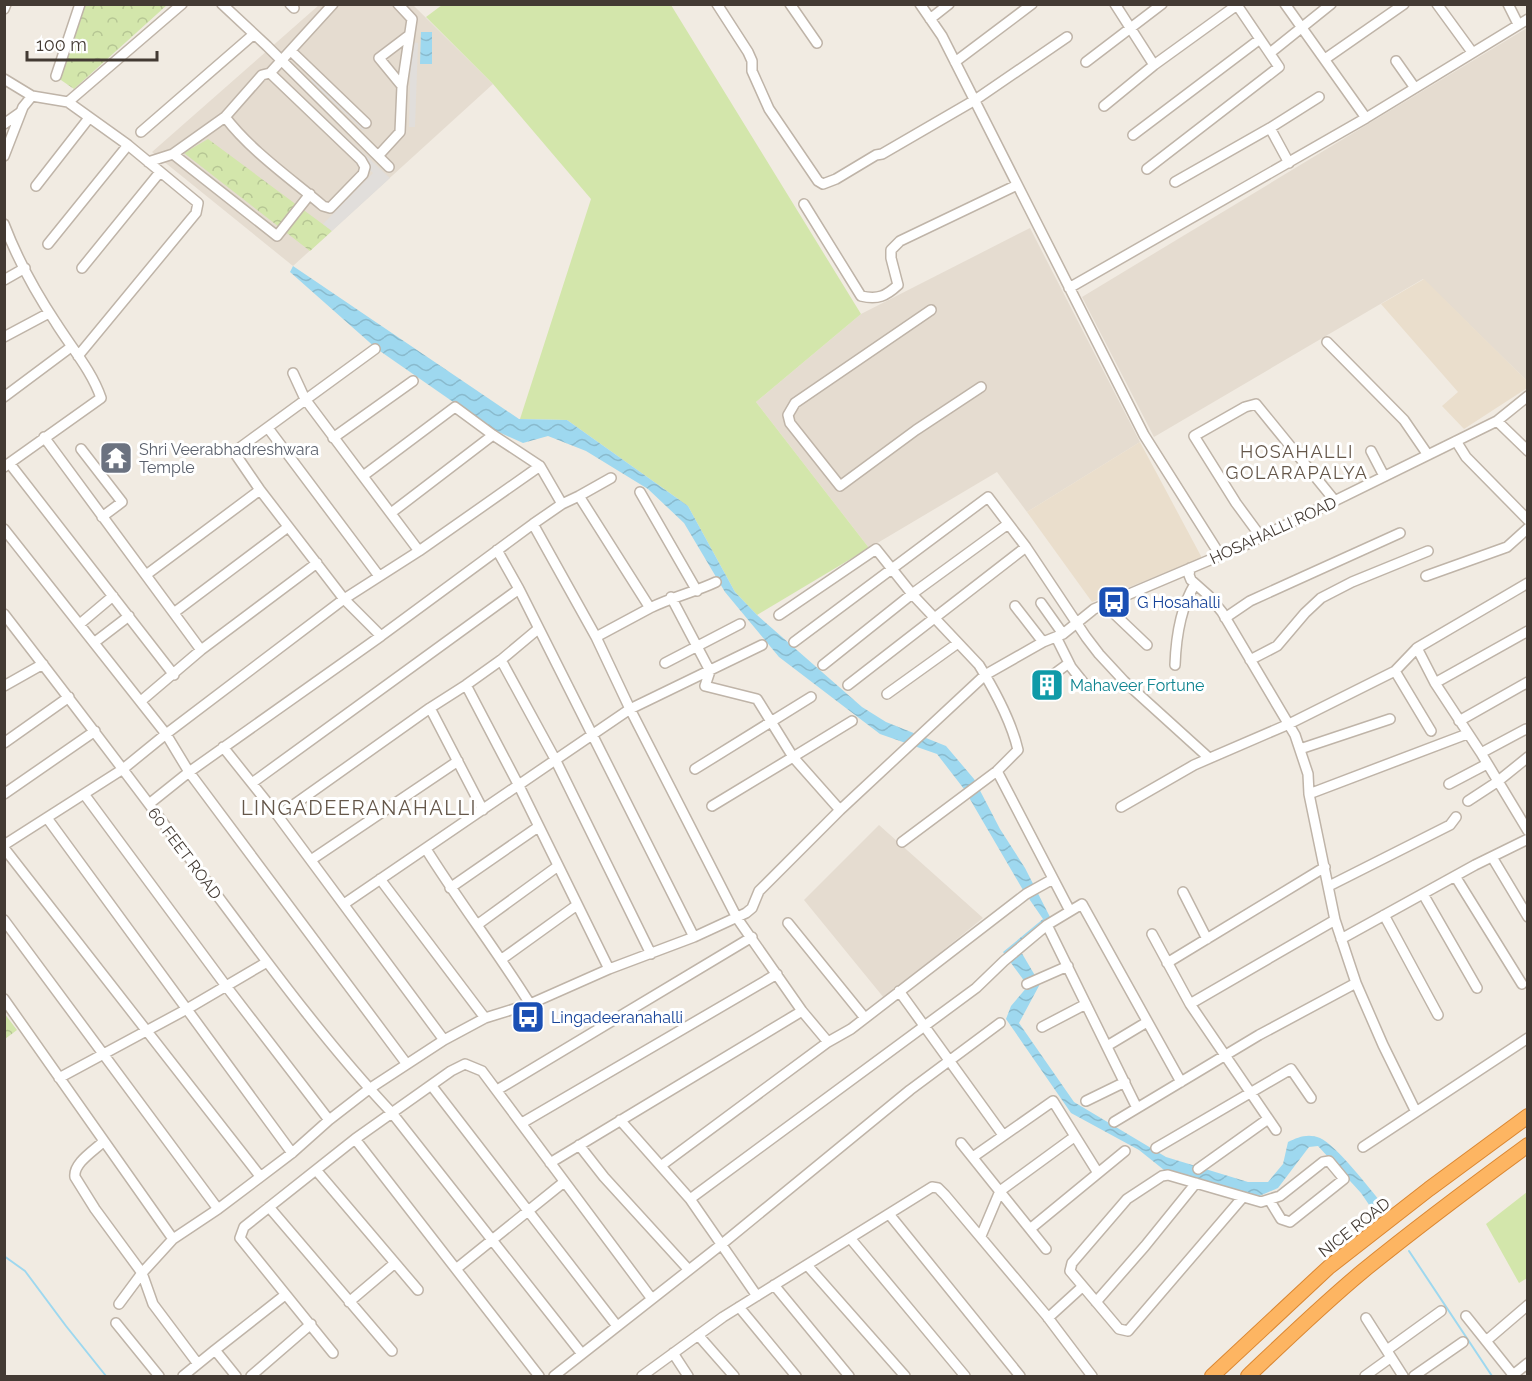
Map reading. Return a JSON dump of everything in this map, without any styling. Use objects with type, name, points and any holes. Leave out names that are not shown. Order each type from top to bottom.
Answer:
[{"type":"highway","name":"NICE ROAD","points":[[1212,1377],[1335,1262],[1527,1116]]},
{"type":"highway","points":[[1248,1377],[1363,1271],[1527,1145]]},
{"type":"street","points":[[56,76],[80,4]]},
{"type":"street","points":[[68,102],[182,4]]},
{"type":"street","points":[[222,4],[389,167]]},
{"type":"street","points":[[148,162],[173,154],[225,117],[262,75],[270,73],[282,61],[333,4]]},
{"type":"street","points":[[378,156],[400,132],[402,86],[412,19],[398,4]]},
{"type":"street","points":[[717,4],[748,52],[752,62],[752,71],[769,109],[822,184],[882,154],[975,100],[1067,37]]},
{"type":"street","points":[[790,4],[817,43]]},
{"type":"street","points":[[920,4],[942,36],[1144,435],[1220,555]]},
{"type":"street","points":[[930,19],[949,4]]},
{"type":"street","points":[[955,62],[1032,4]]},
{"type":"street","points":[[1116,4],[1154,65]]},
{"type":"street","points":[[1086,62],[1162,4]]},
{"type":"street","points":[[1285,4],[1366,118]]},
{"type":"street","points":[[1270,53],[1330,4]]},
{"type":"street","points":[[1325,59],[1404,4]]},
{"type":"street","points":[[1437,4],[1472,52]]},
{"type":"street","points":[[1508,4],[1518,24]]},
{"type":"street","points":[[1104,106],[1154,65],[1237,5],[1279,67],[1147,169]]},
{"type":"street","points":[[1069,288],[1366,118],[1527,19]]},
{"type":"street","points":[[141,132],[254,34]]},
{"type":"street","points":[[402,86],[379,58],[408,36]]},
{"type":"street","points":[[1133,135],[1260,39]]},
{"type":"street","points":[[291,51],[366,123]]},
{"type":"street","points":[[1396,61],[1415,88]]},
{"type":"street","points":[[225,117],[235,130],[323,206],[330,208],[363,174],[365,166],[270,73]]},
{"type":"street","points":[[4,80],[32,96],[68,102],[128,145],[198,202],[196,213],[78,356]]},
{"type":"street","points":[[4,156],[21,112],[32,96]]},
{"type":"street","points":[[1175,182],[1319,97]]},
{"type":"street","points":[[4,124],[21,112]]},
{"type":"street","points":[[36,186],[90,118]]},
{"type":"street","points":[[1270,128],[1289,163]]},
{"type":"street","points":[[48,244],[128,145]]},
{"type":"street","points":[[173,154],[277,236],[310,194]]},
{"type":"street","points":[[82,268],[160,172]]},
{"type":"street","points":[[804,204],[861,296],[878,298],[886,296],[898,285],[891,250],[900,241],[1017,185]]},
{"type":"street","points":[[4,224],[49,313],[78,356],[101,398],[7,465],[174,675]]},
{"type":"street","points":[[4,280],[25,268]]},
{"type":"street","points":[[931,310],[795,403],[788,414],[790,423],[840,486],[916,430],[981,387]]},
{"type":"street","points":[[6,332],[49,313]]},
{"type":"street","points":[[1327,342],[1404,420],[1428,455]]},
{"type":"street","points":[[4,397],[71,347]]},
{"type":"street","points":[[375,349],[234,452],[260,490],[344,598],[381,636]]},
{"type":"street","points":[[293,373],[305,399],[419,551]]},
{"type":"street","points":[[333,438],[413,381]]},
{"type":"street","name":"HOSAHALLI ROAD","points":[[737,918],[753,908],[759,891],[840,810],[985,675],[1059,635],[1104,605],[1261,537],[1497,421],[1527,396]]},
{"type":"street","points":[[1261,537],[1236,503],[1194,436],[1245,407],[1256,404],[1335,501]]},
{"type":"street","points":[[363,476],[455,407],[540,466],[562,504]]},
{"type":"street","points":[[1497,421],[1527,451]]},
{"type":"street","points":[[268,428],[379,576]]},
{"type":"street","points":[[391,513],[493,435]]},
{"type":"street","points":[[45,437],[201,650]]},
{"type":"street","points":[[1456,441],[1466,457],[1527,520]]},
{"type":"street","points":[[81,449],[122,502],[102,517]]},
{"type":"street","points":[[1371,451],[1384,477]]},
{"type":"street","points":[[260,1176],[4,846],[123,769],[344,598],[419,551],[540,466]]},
{"type":"street","points":[[149,804],[223,747],[381,636],[533,524],[562,504],[611,478]]},
{"type":"street","points":[[146,575],[260,490]]},
{"type":"street","points":[[640,492],[698,591]]},
{"type":"street","points":[[579,496],[650,608]]},
{"type":"street","points":[[795,642],[988,497],[1026,547],[1086,637],[1124,681],[1209,758]]},
{"type":"street","points":[[533,524],[596,637],[630,709],[737,918],[802,1011],[828,1042]]},
{"type":"street","points":[[824,665],[912,594],[1008,524]]},
{"type":"street","points":[[175,612],[288,527]]},
{"type":"street","points":[[1426,576],[1506,547],[1527,528]]},
{"type":"street","points":[[4,529],[81,623],[166,734],[189,772],[406,1063]]},
{"type":"street","points":[[1225,618],[1250,601],[1400,533]]},
{"type":"street","points":[[848,685],[1026,547]]},
{"type":"street","points":[[779,615],[876,549],[891,570],[985,675],[1014,731],[1018,750],[998,771],[902,842]]},
{"type":"street","points":[[497,550],[519,589],[694,937]]},
{"type":"street","points":[[1250,660],[1277,646],[1321,598],[1352,582],[1428,551]]},
{"type":"street","points":[[141,701],[201,650],[317,563]]},
{"type":"street","points":[[1190,567],[1189,575],[1195,584],[1209,596],[1225,618],[1295,735],[1308,774],[1309,794],[1341,939],[1356,983],[1416,1112]]},
{"type":"street","points":[[596,637],[671,597],[698,591],[716,582]]},
{"type":"street","points":[[1121,807],[1194,765],[1289,724],[1395,671],[1417,648],[1527,583]]},
{"type":"street","points":[[1175,665],[1180,622],[1186,598],[1195,584]]},
{"type":"street","points":[[252,783],[519,589]]},
{"type":"street","points":[[81,623],[113,596]]},
{"type":"street","points":[[671,597],[711,671]]},
{"type":"street","points":[[1041,603],[1059,635],[1069,663],[1083,682]]},
{"type":"street","points":[[1104,605],[1147,645]]},
{"type":"street","points":[[1015,606],[1043,642]]},
{"type":"street","name":"60 FEET ROAD","points":[[4,615],[95,731],[267,962],[369,1089],[392,1113],[582,1354]]},
{"type":"street","points":[[95,642],[129,616]]},
{"type":"street","points":[[665,663],[740,624]]},
{"type":"street","points":[[278,816],[501,660],[538,629]]},
{"type":"street","points":[[1435,683],[1527,631]]},
{"type":"street","points":[[887,694],[958,644]]},
{"type":"street","points":[[344,904],[630,709],[762,645]]},
{"type":"street","points":[[1417,648],[1435,683],[1481,753],[1527,831]]},
{"type":"street","points":[[501,660],[555,759],[651,954]]},
{"type":"street","points":[[1050,677],[1069,663]]},
{"type":"street","points":[[4,686],[43,664]]},
{"type":"street","points":[[711,671],[705,686],[756,699],[793,757],[840,810]]},
{"type":"street","points":[[1395,671],[1431,731]]},
{"type":"street","points":[[1459,721],[1527,682]]},
{"type":"street","points":[[466,685],[519,786],[609,969]]},
{"type":"street","points":[[4,744],[69,697]]},
{"type":"street","points":[[695,769],[811,697]]},
{"type":"street","points":[[430,708],[483,810]]},
{"type":"street","points":[[1300,749],[1390,719]]},
{"type":"street","points":[[712,807],[852,721]]},
{"type":"street","points":[[1481,753],[1526,729]]},
{"type":"street","points":[[4,794],[95,731]]},
{"type":"street","points":[[1309,794],[1467,734]]},
{"type":"street","points":[[223,747],[278,816],[444,1040]]},
{"type":"street","points":[[1468,801],[1497,782],[1527,757]]},
{"type":"street","points":[[311,860],[458,761]]},
{"type":"street","points":[[1449,784],[1487,764]]},
{"type":"street","points":[[998,771],[1070,911]]},
{"type":"street","points":[[84,794],[226,986],[329,1120]]},
{"type":"street","points":[[1518,816],[1527,810]]},
{"type":"street","points":[[47,818],[292,1153]]},
{"type":"street","points":[[1329,886],[1450,825],[1456,818]]},
{"type":"street","points":[[450,888],[538,827]]},
{"type":"street","points":[[1341,939],[1527,839]]},
{"type":"street","points":[[426,849],[450,888],[502,959],[530,1004]]},
{"type":"street","points":[[1492,856],[1527,916]]},
{"type":"street","points":[[477,925],[558,866]]},
{"type":"street","points":[[1167,963],[1325,867]]},
{"type":"street","points":[[1455,876],[1522,984]]},
{"type":"street","points":[[380,879],[485,1018]]},
{"type":"street","points":[[662,1165],[828,1042],[851,1029],[1026,894],[1053,879]]},
{"type":"street","points":[[1183,892],[1207,939]]},
{"type":"street","points":[[1423,894],[1478,988]]},
{"type":"street","points":[[690,1199],[976,988],[1047,925],[1082,904],[1181,1082]]},
{"type":"street","points":[[502,959],[577,905]]},
{"type":"street","points":[[1384,915],[1438,1015]]},
{"type":"street","points":[[119,1304],[142,1273],[173,1239],[218,1209],[292,1153],[329,1120],[406,1063],[485,1018],[530,1004],[609,969],[737,918]]},
{"type":"street","points":[[4,920],[218,1209]]},
{"type":"street","points":[[1190,1004],[1335,920]]},
{"type":"street","points":[[788,923],[865,1018]]},
{"type":"street","points":[[1047,925],[1137,1108]]},
{"type":"street","points":[[1152,934],[1190,1004],[1275,1130]]},
{"type":"street","points":[[497,1090],[752,937]]},
{"type":"street","points":[[58,1078],[187,1009],[267,962]]},
{"type":"street","points":[[1027,984],[1068,966]]},
{"type":"street","points":[[522,1123],[777,974]]},
{"type":"street","points":[[1114,1122],[1225,1056],[1356,983]]},
{"type":"street","points":[[898,991],[1003,1135]]},
{"type":"street","points":[[4,999],[173,1239]]},
{"type":"street","points":[[1042,1027],[1086,1004]]},
{"type":"street","points":[[550,1163],[802,1011]]},
{"type":"street","points":[[1107,1046],[1147,1022]]},
{"type":"street","points":[[554,1377],[948,1060],[1000,1023]]},
{"type":"street","points":[[1363,1147],[1527,1038]]},
{"type":"street","points":[[333,1353],[240,1238],[244,1227],[355,1139],[431,1085],[465,1064],[482,1071],[652,1299]]},
{"type":"street","points":[[1156,1148],[1291,1069],[1311,1098]]},
{"type":"street","points":[[1086,1101],[1125,1082]]},
{"type":"street","points":[[431,1085],[617,1326]]},
{"type":"street","points":[[973,1158],[1053,1101],[1098,1173]]},
{"type":"street","points":[[1198,1169],[1268,1119]]},
{"type":"street","points":[[620,1120],[690,1199],[757,1296]]},
{"type":"street","points":[[981,1236],[1000,1191],[1074,1137]]},
{"type":"street","points":[[355,1139],[539,1377]]},
{"type":"street","points":[[104,1141],[78,1166],[74,1172],[75,1177],[95,1209],[142,1273],[153,1304],[198,1364]]},
{"type":"street","points":[[962,1143],[1047,1249]]},
{"type":"street","points":[[579,1146],[603,1177],[688,1269]]},
{"type":"street","points":[[1030,1229],[1125,1151]]},
{"type":"street","points":[[1243,1197],[1128,1331],[1119,1329],[1070,1271],[1072,1263],[1127,1199],[1162,1176],[1167,1175],[1261,1202],[1270,1201],[1289,1190],[1323,1162],[1329,1161],[1344,1179],[1290,1222],[1281,1219],[1270,1201]]},
{"type":"street","points":[[316,1170],[418,1290]]},
{"type":"street","points":[[456,1269],[564,1182]]},
{"type":"street","points":[[1096,1302],[1196,1183]]},
{"type":"street","points":[[645,1376],[723,1317],[932,1187],[938,1188],[981,1236],[1048,1318],[1092,1377]]},
{"type":"street","points":[[268,1208],[392,1351]]},
{"type":"street","points":[[889,1214],[1020,1377]]},
{"type":"street","points":[[850,1238],[965,1377]]},
{"type":"street","points":[[349,1302],[395,1263]]},
{"type":"street","points":[[807,1265],[905,1377]]},
{"type":"street","points":[[774,1285],[849,1377]]},
{"type":"street","points":[[1048,1318],[1082,1287]]},
{"type":"street","points":[[183,1377],[285,1295]]},
{"type":"street","points":[[1486,1341],[1527,1305]]},
{"type":"street","points":[[739,1307],[796,1377]]},
{"type":"street","points":[[1365,1377],[1388,1354],[1441,1311]]},
{"type":"street","points":[[1466,1316],[1514,1376],[1527,1363]]},
{"type":"street","points":[[1366,1318],[1403,1377]]},
{"type":"street","points":[[116,1323],[159,1377]]},
{"type":"street","points":[[251,1377],[311,1324]]},
{"type":"street","points":[[698,1335],[734,1377]]},
{"type":"street","points":[[1414,1377],[1463,1342]]},
{"type":"street","points":[[215,1350],[236,1377]]},
{"type":"street","points":[[674,1353],[688,1377]]},
{"type":"shaded area","points":[[319,5],[413,5],[493,84],[293,266],[152,152]]},
{"type":"shaded area","points":[[1527,28],[1527,381],[1423,279],[1154,437],[1082,297]]},
{"type":"shaded area","points":[[411,42],[418,43],[415,127],[409,127]]},
{"type":"shaded area","points":[[315,76],[367,125],[363,130],[311,81]]},
{"type":"shaded area","points":[[282,77],[390,178],[332,231],[323,224],[373,173],[277,83]]},
{"type":"shaded area","points":[[1030,228],[1140,442],[1027,512],[997,472],[869,548],[756,402],[861,314]]},
{"type":"shaded area","points":[[1424,279],[1527,381],[1527,388],[1464,429],[1442,406],[1458,392],[1381,304]]},
{"type":"shaded area","points":[[1140,442],[1202,558],[1092,602],[1027,512]]},
{"type":"shaded area","points":[[879,825],[983,918],[884,998],[804,900]]},
{"type":"green space","points":[[84,5],[167,5],[74,89],[58,78]]},
{"type":"green space","points":[[442,5],[671,5],[861,314],[756,402],[869,548],[757,615],[735,592],[688,506],[567,420],[520,419],[591,199],[493,84],[426,17]]},
{"type":"green space","points":[[208,139],[332,231],[310,251],[184,153]]},
{"type":"green space","points":[[4,1013],[17,1030],[5,1039],[4,1039]]},
{"type":"green space","points":[[1527,1192],[1527,1278],[1519,1283],[1486,1224]]},
{"type":"water","points":[[421,32],[432,32],[432,64],[420,64]]},
{"type":"water","points":[[293,266],[519,419],[567,420],[688,506],[735,592],[757,615],[862,707],[886,722],[946,746],[974,779],[1050,917],[1017,945],[1040,984],[1019,1023],[1074,1102],[1166,1157],[1248,1182],[1268,1182],[1283,1164],[1288,1142],[1307,1136],[1320,1138],[1344,1158],[1383,1205],[1374,1212],[1361,1193],[1318,1146],[1309,1147],[1278,1188],[1257,1197],[1164,1170],[1139,1150],[1071,1113],[1006,1019],[1011,1006],[1028,986],[1003,952],[1043,919],[1023,890],[964,789],[937,754],[880,734],[779,657],[725,592],[684,523],[648,489],[586,451],[548,436],[523,443],[492,429],[377,349],[290,272]]},
{"type":"waterway","points":[[1409,1251],[1492,1376]]},
{"type":"waterway","points":[[4,1256],[25,1271],[106,1376]]},
{"type":"place","name":"Shri Veerabhadreshwara Temple","points":[[116,458]]},
{"type":"place","name":"G Hosahalli","points":[[1114,602]]},
{"type":"place","name":"Mahaveer Fortune","points":[[1047,685]]},
{"type":"place","name":"Lingadeeranahalli","points":[[528,1017]]},
{"type":"district","name":"HOSAHALLI GOLARAPALYA","points":[[1297,462]]},
{"type":"district","name":"LINGADEERANAHALLI","points":[[359,808]]}]
